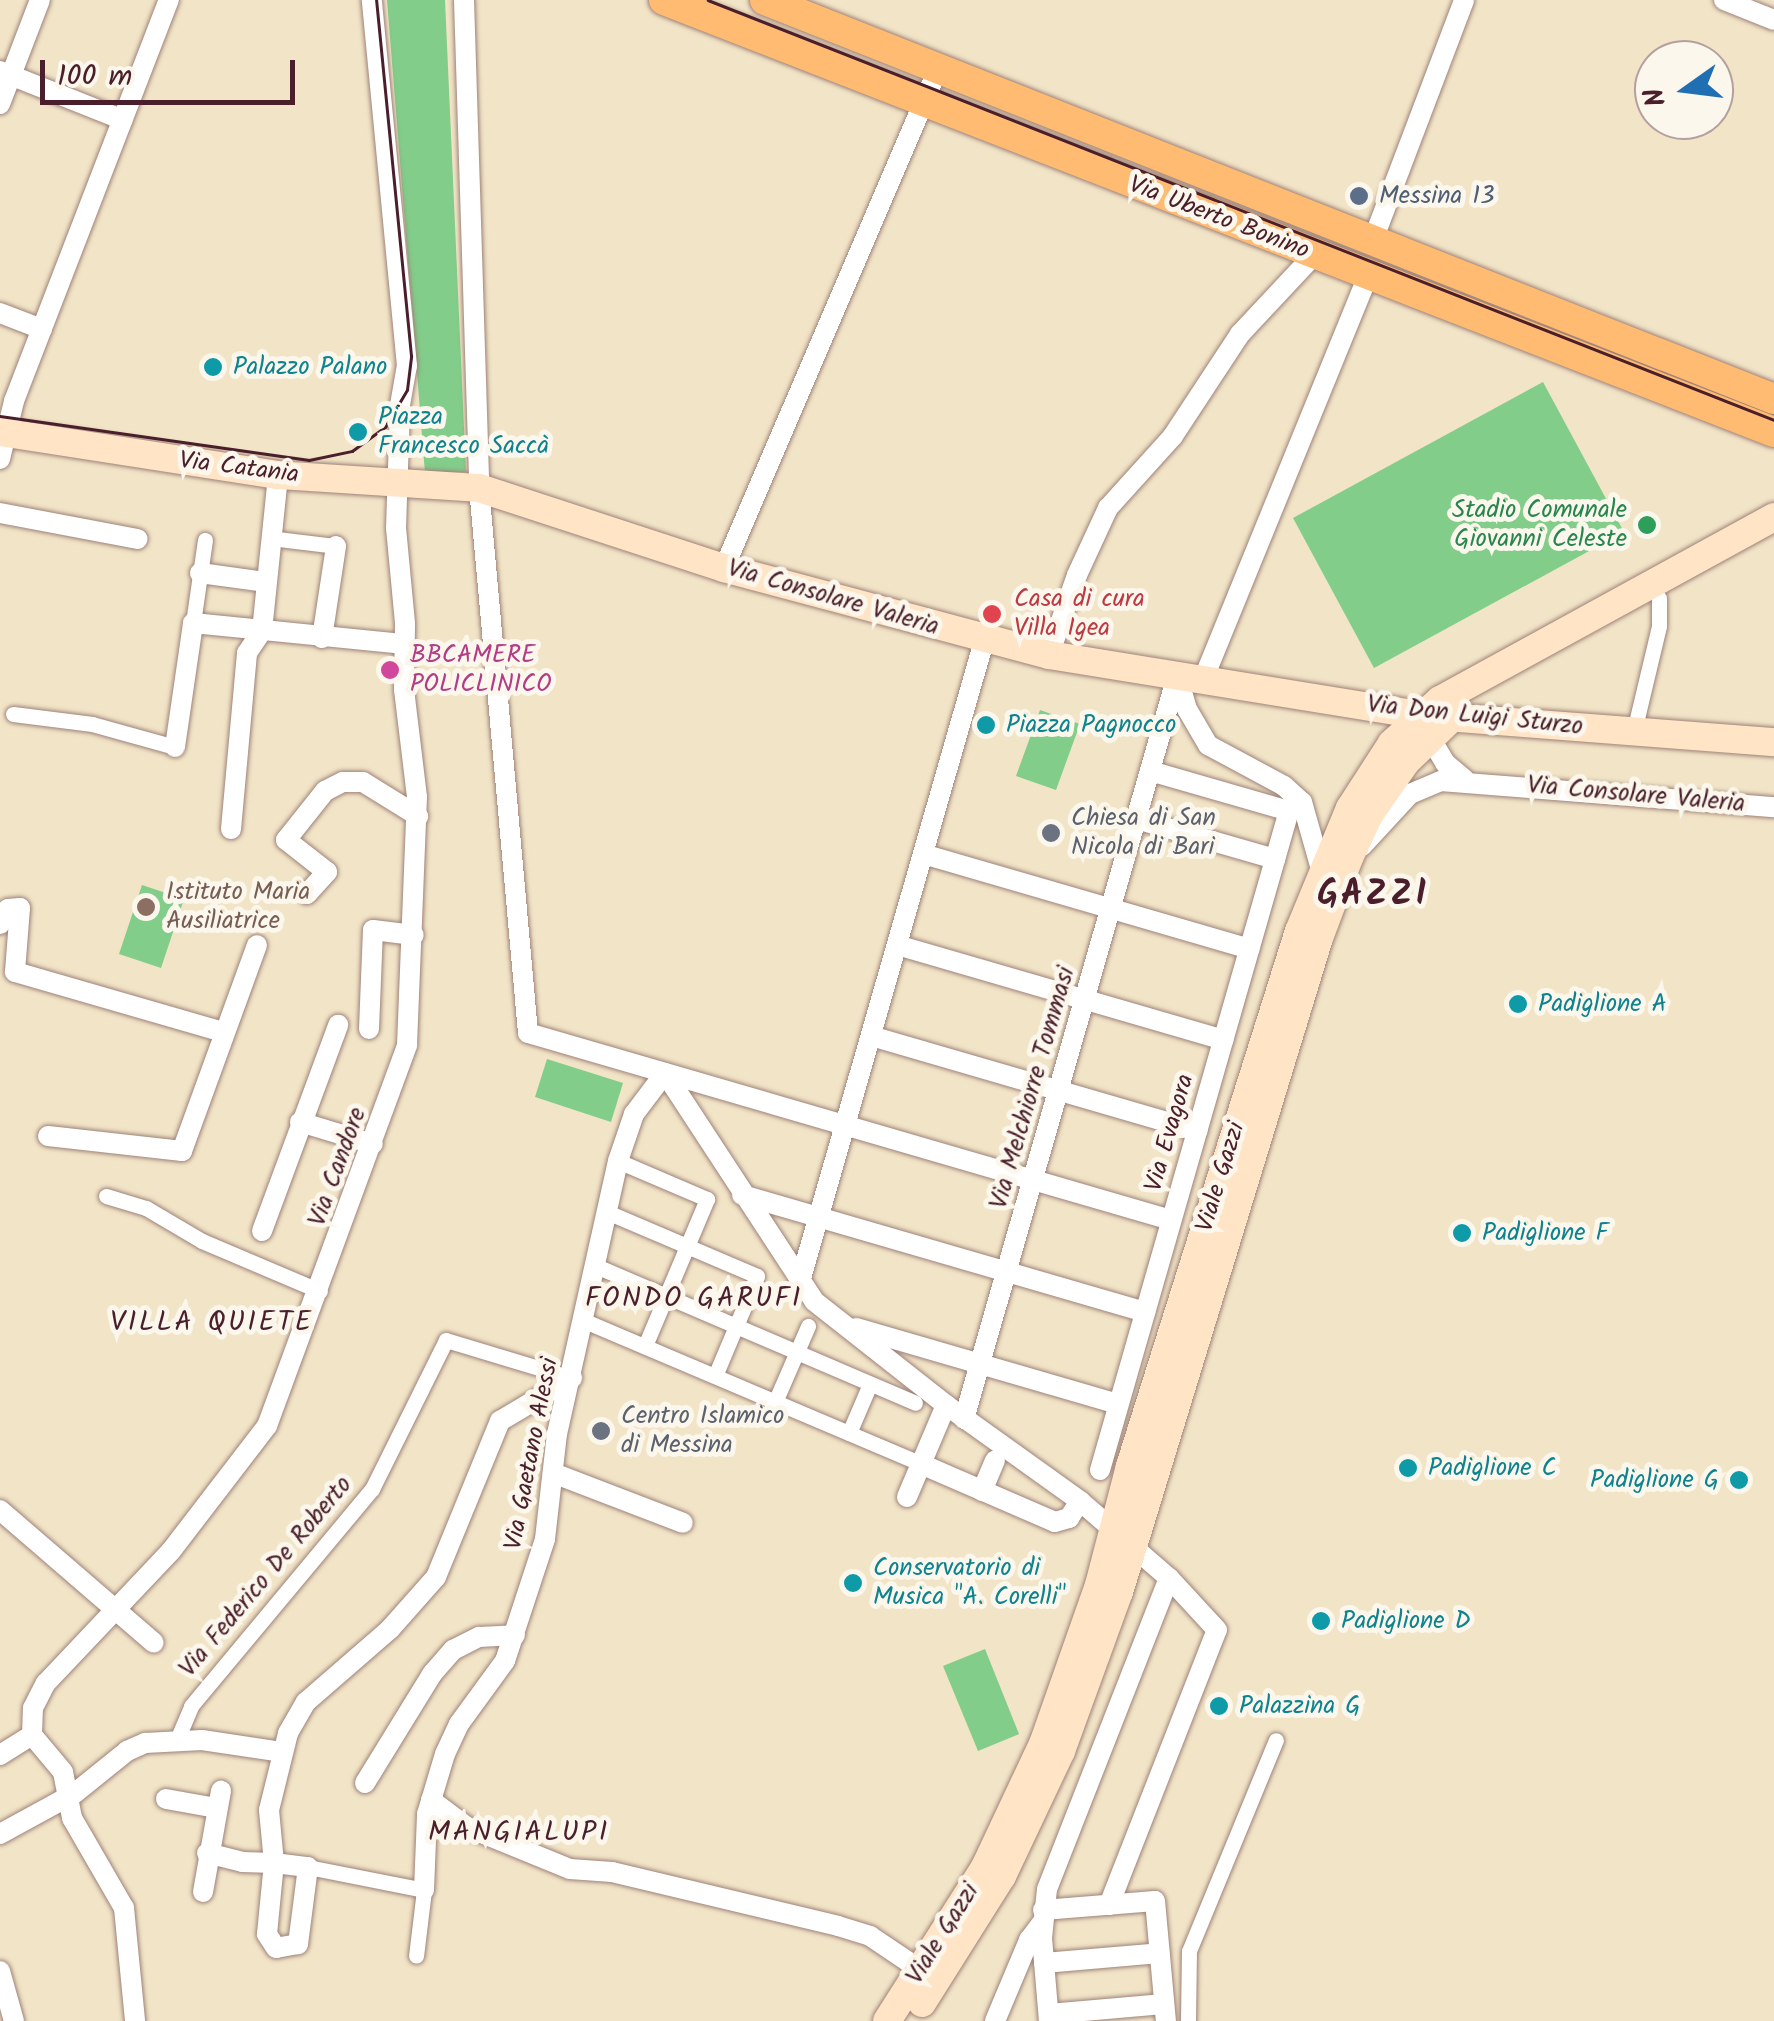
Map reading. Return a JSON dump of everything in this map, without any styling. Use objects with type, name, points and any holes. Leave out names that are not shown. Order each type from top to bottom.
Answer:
[{"type":"main road","name":"Via Uberto Bonino","points":[[664,0],[1774,432]]},
{"type":"main road","name":"Via Uberto Bonino","points":[[764,0],[1774,399]]},
{"type":"main road","name":"Via Catania","points":[[2,441],[278,474],[479,488]]},
{"type":"main road","name":"Via Consolare Valeria","points":[[479,488],[724,568],[984,640],[1190,678]]},
{"type":"main road","name":"Viale Gazzi","points":[[887,2021],[985,1867],[1027,1782],[1099,1584],[1123,1536],[1319,938],[1349,858],[1383,792],[1424,727],[1462,687],[1774,517]]},
{"type":"main road","name":"Viale Gazzi","points":[[910,2021],[974,1925],[1046,1790],[1321,870],[1367,780],[1392,743],[1450,717],[1774,537]]},
{"type":"main road","name":"Via Don Luigi Sturzo","points":[[1190,678],[1424,727]]},
{"type":"main road","name":"Via Don Luigi Sturzo","points":[[1450,717],[1774,742]]},
{"type":"street","points":[[0,104],[6,73],[40,0]]},
{"type":"street","points":[[2,441],[169,0]]},
{"type":"street","name":"Via Candore","points":[[32,1735],[30,1720],[38,1696],[171,1551],[267,1426],[320,1291],[407,1044],[418,816],[404,689],[405,644],[396,528],[406,346],[372,0]]},
{"type":"street","points":[[464,0],[479,488],[528,1034],[1171,1220]]},
{"type":"street","points":[[1373,240],[1464,0]]},
{"type":"street","points":[[1724,0],[1774,20]]},
{"type":"street","points":[[724,568],[938,68]]},
{"type":"street","points":[[6,73],[123,120]]},
{"type":"street","points":[[1050,655],[1077,576],[1108,508],[1173,436],[1240,334],[1314,255]]},
{"type":"street","name":"Via Melchiorre Tommasi","points":[[964,1418],[1150,771],[1368,276]]},
{"type":"street","points":[[0,313],[42,330]]},
{"type":"street","points":[[231,829],[247,652],[262,631],[278,474]]},
{"type":"street","points":[[0,513],[138,539]]},
{"type":"street","points":[[270,538],[336,546],[322,638]]},
{"type":"street","points":[[14,714],[92,724],[174,747],[204,540]]},
{"type":"street","points":[[200,573],[266,582]]},
{"type":"street","points":[[1634,732],[1659,626],[1659,598]]},
{"type":"street","points":[[193,623],[405,644]]},
{"type":"street","points":[[800,1286],[984,640]]},
{"type":"street","points":[[1190,678],[1187,709],[1208,745],[1224,758],[1284,786],[1302,802],[1321,870]]},
{"type":"street","points":[[1424,727],[1445,763],[1465,780]]},
{"type":"street","name":"Via Evagora","points":[[1100,1470],[1288,811],[1150,771]]},
{"type":"street","name":"Via Consolare Valeria","points":[[1349,858],[1410,794],[1440,781],[1774,807]]},
{"type":"street","points":[[307,894],[327,872],[286,840],[326,790],[342,782],[363,782],[418,816]]},
{"type":"street","points":[[1136,819],[1275,859]]},
{"type":"street","points":[[923,854],[1249,949]]},
{"type":"street","points":[[0,924],[8,909],[18,906],[22,915],[15,972],[223,1032]]},
{"type":"street","points":[[368,1029],[373,930],[414,935]]},
{"type":"street","points":[[48,1136],[178,1153],[256,945]]},
{"type":"street","points":[[897,945],[1223,1040]]},
{"type":"street","points":[[262,1232],[338,1024]]},
{"type":"street","points":[[871,1036],[1197,1131]]},
{"type":"street","points":[[665,1073],[800,1286],[946,1406],[1123,1536],[1218,1630],[1109,1904]]},
{"type":"street","name":"Via Gaetano Alessi","points":[[416,1956],[431,1800],[454,1733],[505,1661],[515,1635],[545,1538],[557,1434],[618,1161],[634,1114],[665,1073]]},
{"type":"street","points":[[300,1122],[373,1144]]},
{"type":"street","points":[[618,1161],[707,1199],[644,1346]]},
{"type":"street","points":[[742,1195],[1145,1312]]},
{"type":"street","points":[[106,1196],[146,1208],[202,1241],[320,1291]]},
{"type":"street","points":[[607,1212],[757,1276],[715,1376]]},
{"type":"street","points":[[596,1266],[915,1403]]},
{"type":"street","points":[[580,1319],[1055,1522],[1069,1518],[1080,1501]]},
{"type":"street","points":[[843,1324],[1118,1404]]},
{"type":"street","points":[[775,1402],[808,1326]]},
{"type":"street","name":"Via Federico De Roberto","points":[[176,1742],[191,1706],[372,1488],[446,1340],[572,1378]]},
{"type":"street","points":[[308,1866],[302,1938],[290,1949],[276,1948],[267,1934],[274,1863],[269,1810],[281,1752],[306,1702],[390,1628],[436,1576],[500,1421],[572,1378]]},
{"type":"street","points":[[848,1433],[870,1384]]},
{"type":"street","points":[[907,1497],[946,1406]]},
{"type":"street","points":[[982,1491],[995,1462]]},
{"type":"street","points":[[554,1473],[683,1523]]},
{"type":"street","points":[[3,1520],[154,1643]]},
{"type":"street","points":[[995,2021],[1042,1916],[1169,1578]]},
{"type":"street","points":[[365,1782],[432,1674],[452,1650],[479,1637],[515,1635]]},
{"type":"street","points":[[0,1754],[32,1735],[63,1772],[72,1818],[124,1908],[135,2021]]},
{"type":"street","points":[[0,1834],[66,1796],[136,1746],[202,1740],[281,1752]]},
{"type":"street","points":[[1188,2021],[1189,1952],[1276,1740]]},
{"type":"street","points":[[166,1799],[218,1799],[203,1892]]},
{"type":"street","points":[[431,1800],[468,1827],[570,1869],[612,1872],[838,1926],[870,1936],[922,1971]]},
{"type":"street","points":[[207,1853],[242,1862],[308,1866],[424,1890]]},
{"type":"street","points":[[1156,1901],[1165,2013],[1049,2018],[1042,1916],[1109,1904],[1156,1901]]},
{"type":"street","points":[[1044,1963],[1160,1953]]},
{"type":"street","points":[[0,1971],[14,2021]]},
{"type":"green space","points":[[387,0],[445,0],[466,472],[425,473]]},
{"type":"green space","points":[[1543,382],[1624,532],[1374,668],[1293,518]]},
{"type":"green space","points":[[1040,710],[1080,724],[1056,790],[1016,776]]},
{"type":"green space","points":[[142,885],[184,899],[161,968],[119,954]]},
{"type":"green space","points":[[547,1059],[623,1083],[611,1122],[535,1097]]},
{"type":"green space","points":[[985,1649],[1019,1734],[978,1751],[943,1666]]},
{"type":"tram line","points":[[0,416],[309,460],[352,451],[385,427],[407,390],[411,356],[376,0]]},
{"type":"tram line","points":[[708,0],[1774,420]]},
{"type":"place","name":"Messina 13","points":[[1359,196]]},
{"type":"place","name":"Palazzo Palano","points":[[213,367]]},
{"type":"place","name":"Piazza Francesco Saccà","points":[[358,432]]},
{"type":"place","name":"Stadio Comunale Giovanni Celeste","points":[[1647,525]]},
{"type":"place","name":"Casa di cura Villa Igea","points":[[992,614]]},
{"type":"place","name":"BBCAMERE POLICLINICO","points":[[390,670]]},
{"type":"place","name":"Piazza Pagnocco","points":[[986,725]]},
{"type":"place","name":"Chiesa di San Nicola di Bari","points":[[1051,833]]},
{"type":"place","name":"Istituto Maria Ausiliatrice","points":[[146,907]]},
{"type":"place","name":"Padiglione A","points":[[1518,1004]]},
{"type":"place","name":"Padiglione F","points":[[1462,1233]]},
{"type":"place","name":"Centro Islamico di Messina","points":[[601,1431]]},
{"type":"place","name":"Padiglione C","points":[[1408,1468]]},
{"type":"place","name":"Padiglione G","points":[[1739,1480]]},
{"type":"place","name":"Conservatorio di Musica \"A. Corelli\"","points":[[853,1583]]},
{"type":"place","name":"Padiglione D","points":[[1321,1621]]},
{"type":"place","name":"Palazzina G","points":[[1219,1706]]},
{"type":"district","name":"GAZZI","points":[[1373,895]]},
{"type":"district","name":"FONDO GARUFI","points":[[694,1299]]},
{"type":"district","name":"VILLA QUIETE","points":[[212,1323]]},
{"type":"district","name":"MANGIALUPI","points":[[519,1833]]}]
